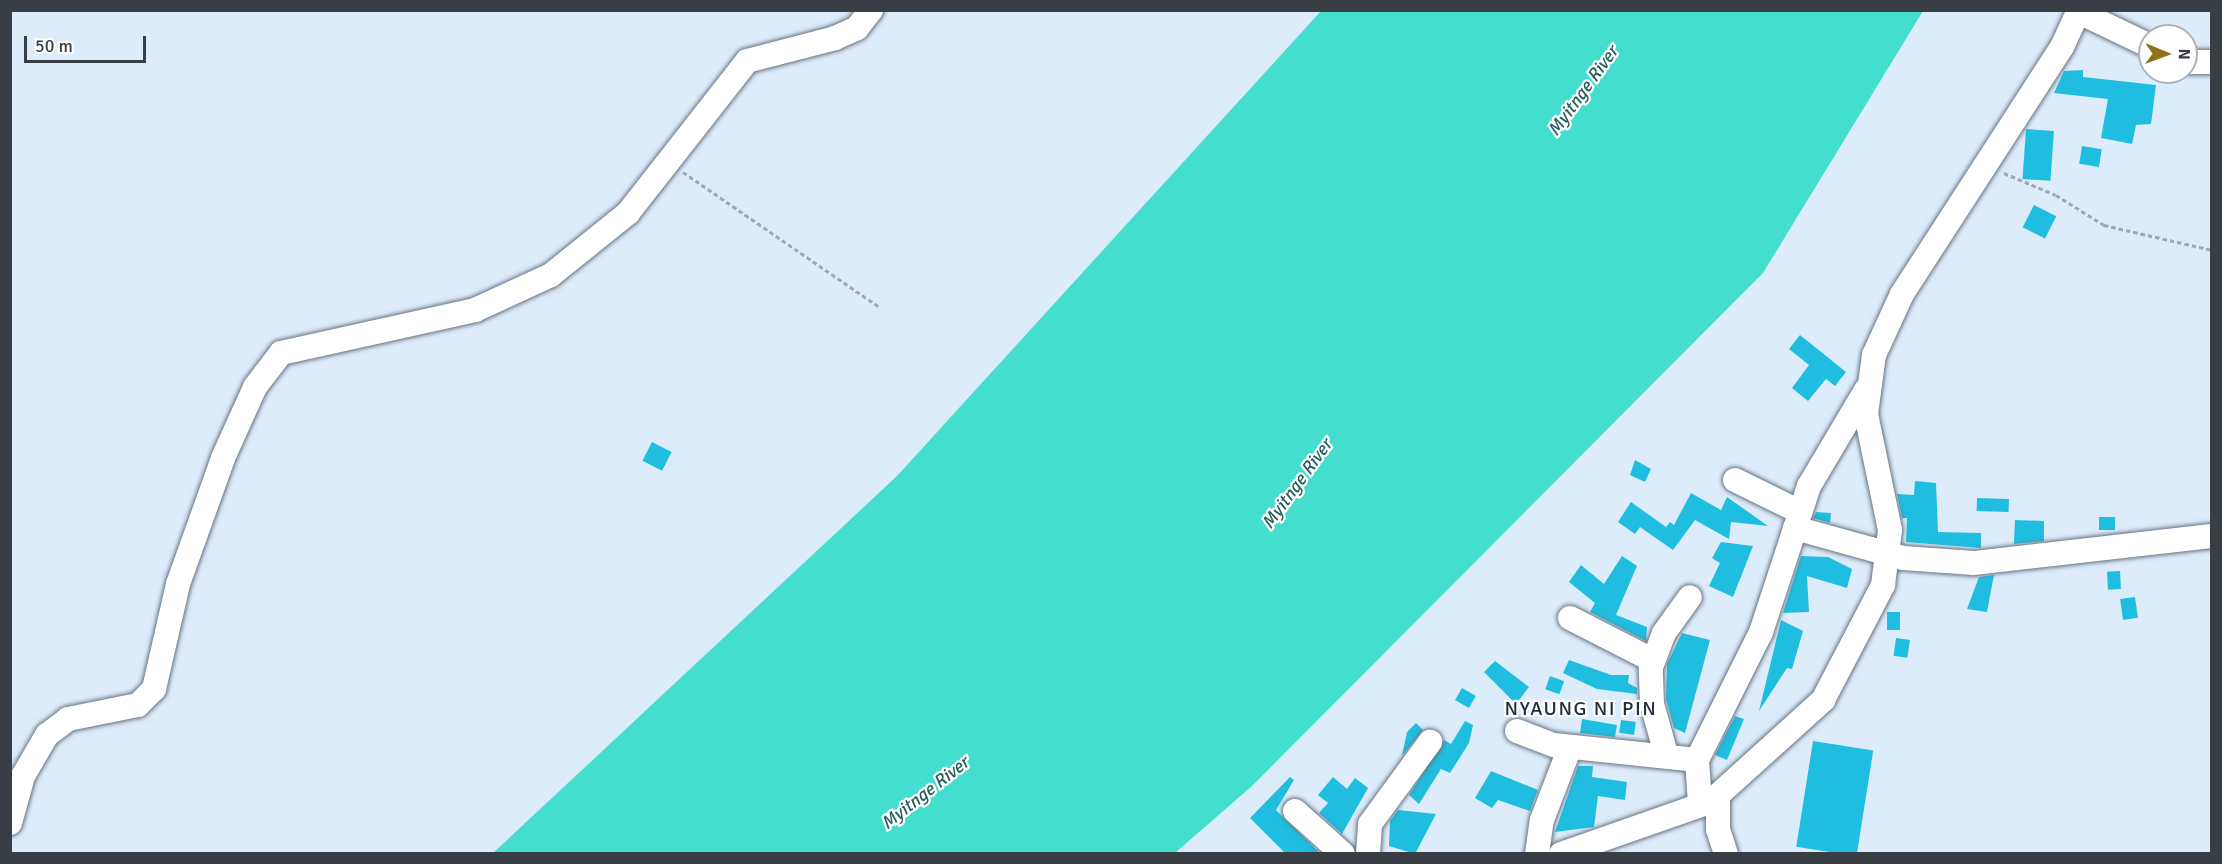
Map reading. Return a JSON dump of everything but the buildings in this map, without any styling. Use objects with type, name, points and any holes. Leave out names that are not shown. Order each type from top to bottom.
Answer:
[{"type":"street","points":[[10,823],[23,776],[47,735],[68,719],[138,705],[154,689],[178,584],[217,473],[255,387],[276,359],[287,350],[475,310],[522,292],[585,253],[617,224],[747,61],[835,38],[857,28],[871,10]]},
{"type":"street","points":[[1561,854],[1586,850],[1709,802],[1729,781],[1823,700],[1840,676],[1883,585],[1889,553],[1890,530],[1866,414],[1866,390],[1874,356],[1902,294],[1985,160],[2057,56],[2079,11],[2138,40]]},
{"type":"street","points":[[1726,854],[1697,760],[1761,632],[1797,520],[1817,469],[1866,390]]},
{"type":"street","points":[[1735,480],[1797,520],[1889,553],[1990,563],[2211,536]]},
{"type":"street","points":[[1666,754],[1652,704],[1652,660],[1690,597]]},
{"type":"street","points":[[1570,618],[1652,660]]},
{"type":"street","points":[[1517,731],[1570,747],[1666,754],[1697,760]]},
{"type":"street","points":[[1368,854],[1370,824],[1430,742]]},
{"type":"street","points":[[1537,854],[1542,820],[1570,747]]},
{"type":"street","points":[[1295,811],[1343,854]]},
{"type":"path","points":[[1985,160],[2104,225],[2211,250]]},
{"type":"path","points":[[666,162],[781,235],[878,306]]},
{"type":"water","name":"Myitnge River","points":[[1321,11],[1923,11],[1763,273],[1252,786],[1175,853],[493,853],[897,476]]},
{"type":"district","name":"NYAUNG NI PIN","points":[[1581,708]]}]
